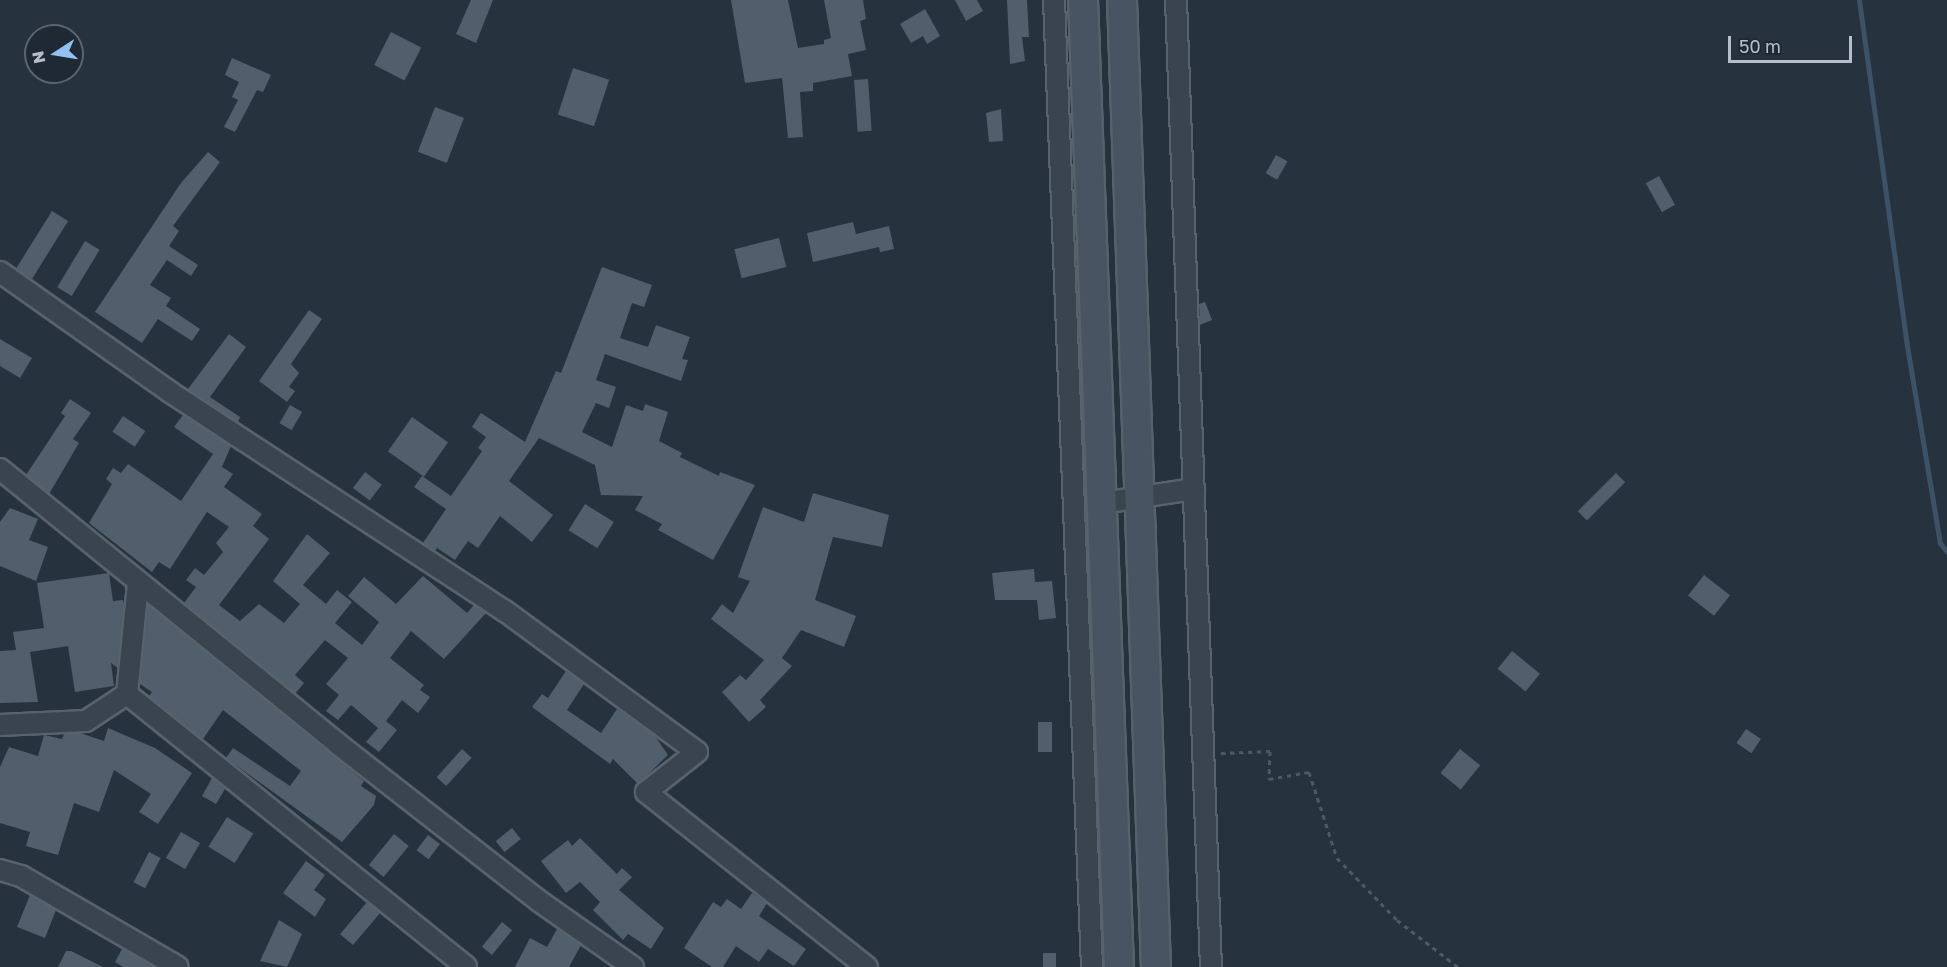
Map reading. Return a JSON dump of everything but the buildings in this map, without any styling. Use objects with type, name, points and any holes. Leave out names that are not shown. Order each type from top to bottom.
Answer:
[{"type":"main road","points":[[1083,0],[1119,967]]},
{"type":"main road","points":[[1122,0],[1156,967]]},
{"type":"street","points":[[1054,0],[1092,967]]},
{"type":"street","points":[[1176,0],[1211,967]]},
{"type":"street","points":[[0,272],[170,392],[505,611],[697,752],[646,792],[867,967]]},
{"type":"street","points":[[0,469],[138,584],[539,901],[633,967]]},
{"type":"street","points":[[1101,503],[1194,489]]},
{"type":"street","points":[[127,694],[138,584]]},
{"type":"street","points":[[0,726],[86,721],[127,694]]},
{"type":"street","points":[[127,694],[466,967]]},
{"type":"street","points":[[0,870],[21,876],[178,967]]},
{"type":"path","points":[[1204,754],[1270,751],[1269,778],[1309,772],[1337,858],[1397,920],[1458,967]]},
{"type":"waterway","points":[[1859,0],[1907,346],[1940,543],[1947,552]]}]
